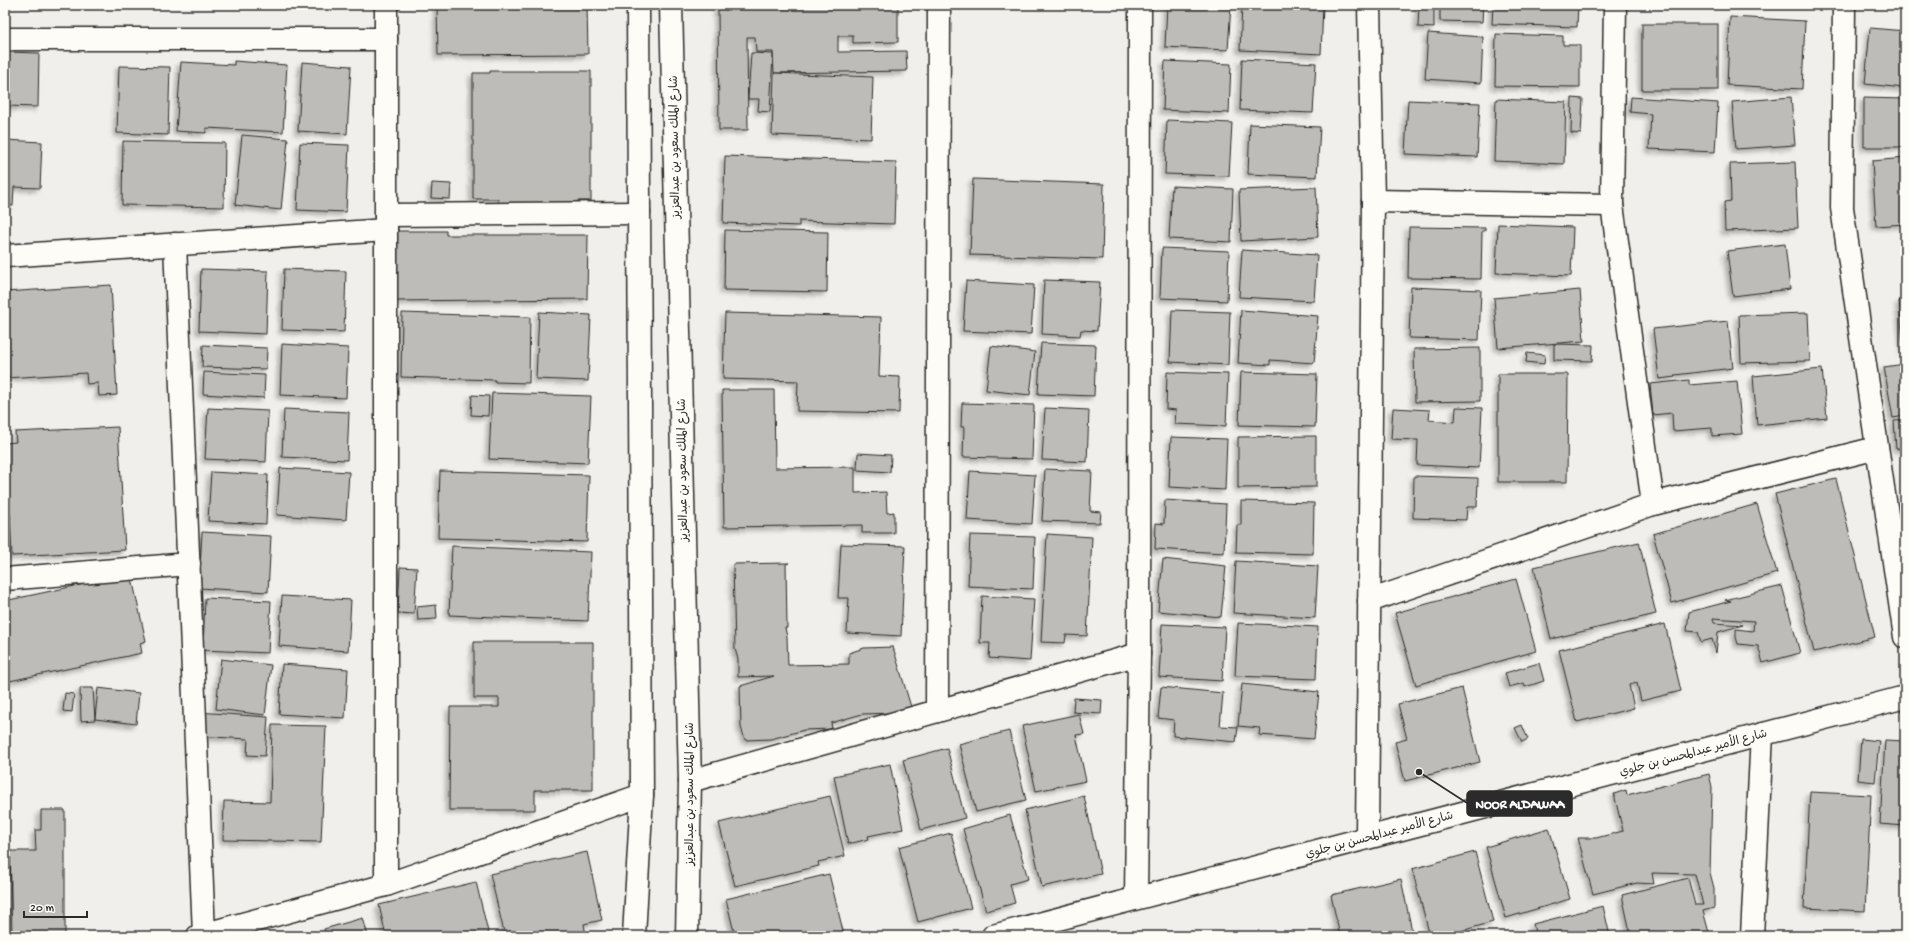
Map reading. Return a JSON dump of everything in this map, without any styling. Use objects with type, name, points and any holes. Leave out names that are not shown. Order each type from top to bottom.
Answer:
[{"type":"street","points":[[386,5],[386,885]]},
{"type":"street","points":[[634,936],[642,795],[638,5]]},
{"type":"street","name":"شارع الملك سعود بن عبدالعزيز","points":[[671,5],[690,781],[687,936]]},
{"type":"street","points":[[937,711],[939,5]]},
{"type":"street","points":[[1136,898],[1139,654],[1140,5]]},
{"type":"street","points":[[1368,836],[1373,201],[1369,5]]},
{"type":"street","points":[[1615,5],[1612,205],[1652,504]]},
{"type":"street","points":[[1844,5],[1842,208],[1905,638]]},
{"type":"street","points":[[5,39],[386,39]]},
{"type":"street","points":[[1373,201],[1612,205]]},
{"type":"street","points":[[5,256],[176,244],[386,222],[638,214]]},
{"type":"street","points":[[176,244],[189,564],[201,935],[386,885],[642,795]]},
{"type":"street","points":[[1370,601],[1652,504],[1877,448]]},
{"type":"street","points":[[5,579],[189,564]]},
{"type":"street","points":[[690,781],[1139,654]]},
{"type":"street","name":"شارع الأمير عبدالمحسن بن جلوي","points":[[994,936],[1368,836],[1905,697]]},
{"type":"street","points":[[1752,936],[1762,734]]},
{"type":"building","points":[[437,5],[587,5],[588,54],[438,55]]},
{"type":"building","points":[[718,5],[898,5],[898,42],[853,43],[853,36],[838,36],[838,52],[906,51],[907,71],[774,73],[773,52],[756,52],[755,37],[747,37],[748,130],[719,130]]},
{"type":"building","points":[[1167,5],[1231,5],[1228,50],[1165,47]]},
{"type":"building","points":[[1242,5],[1323,5],[1321,54],[1240,50]]},
{"type":"building","points":[[1419,5],[1434,5],[1434,28],[1418,27]]},
{"type":"building","points":[[1440,5],[1483,5],[1482,22],[1440,21]]},
{"type":"building","points":[[1493,5],[1578,5],[1577,27],[1492,24]]},
{"type":"building","points":[[1730,17],[1805,21],[1802,89],[1727,85]]},
{"type":"building","points":[[1642,24],[1718,24],[1718,90],[1642,90]]},
{"type":"building","points":[[1870,28],[1905,31],[1905,88],[1865,84]]},
{"type":"building","points":[[1428,33],[1483,37],[1481,83],[1425,79]]},
{"type":"building","points":[[1496,34],[1563,36],[1563,45],[1580,45],[1580,87],[1495,86]]},
{"type":"building","points":[[5,52],[39,53],[38,107],[5,106]]},
{"type":"building","points":[[751,53],[773,54],[770,112],[758,111],[759,99],[748,99]]},
{"type":"building","points":[[1242,59],[1316,63],[1313,113],[1240,110]]},
{"type":"building","points":[[234,61],[287,65],[283,132],[206,128],[206,133],[176,131],[181,62],[234,65]]},
{"type":"building","points":[[1165,61],[1231,64],[1229,113],[1163,110]]},
{"type":"building","points":[[302,62],[351,66],[347,134],[298,131]]},
{"type":"building","points":[[119,66],[170,67],[168,135],[117,133]]},
{"type":"building","points":[[490,71],[591,71],[591,201],[577,201],[577,210],[498,210],[498,199],[473,199],[473,73],[490,73]]},
{"type":"building","points":[[774,73],[873,77],[871,139],[772,135]]},
{"type":"building","points":[[1631,97],[1718,103],[1715,152],[1649,149],[1651,114],[1630,112]]},
{"type":"building","points":[[1791,97],[1795,145],[1736,149],[1732,102]]},
{"type":"building","points":[[1572,98],[1583,99],[1581,134],[1571,133]]},
{"type":"building","points":[[1864,98],[1905,99],[1905,127],[1903,127],[1905,147],[1864,147]]},
{"type":"building","points":[[1496,99],[1566,102],[1564,164],[1494,161]]},
{"type":"building","points":[[1408,100],[1480,103],[1477,157],[1405,154]]},
{"type":"building","points":[[1167,120],[1232,123],[1229,176],[1165,174]]},
{"type":"building","points":[[1250,124],[1320,127],[1317,177],[1248,174]]},
{"type":"building","points":[[242,135],[288,139],[281,210],[235,205]]},
{"type":"building","points":[[5,140],[42,142],[40,188],[14,187],[13,206],[5,205]]},
{"type":"building","points":[[123,141],[225,143],[224,207],[122,205]]},
{"type":"building","points":[[300,143],[349,145],[346,212],[297,210]]},
{"type":"building","points":[[725,156],[896,162],[894,224],[799,221],[799,226],[723,223]]},
{"type":"building","points":[[1905,158],[1905,224],[1876,226],[1872,161]]},
{"type":"building","points":[[1795,162],[1798,228],[1725,231],[1724,202],[1731,201],[1730,164]]},
{"type":"building","points":[[973,179],[1104,184],[1102,259],[970,255]]},
{"type":"building","points":[[432,183],[451,184],[450,199],[431,198]]},
{"type":"building","points":[[1172,186],[1233,189],[1231,242],[1169,239]]},
{"type":"building","points":[[1316,187],[1318,237],[1241,241],[1239,190]]},
{"type":"building","points":[[1498,224],[1573,227],[1571,276],[1496,273]]},
{"type":"building","points":[[1409,227],[1485,228],[1485,231],[1482,231],[1481,279],[1408,278]]},
{"type":"building","points":[[725,230],[828,232],[827,292],[724,290]]},
{"type":"building","points":[[394,231],[446,231],[446,235],[588,235],[587,299],[394,301]]},
{"type":"building","points":[[1785,244],[1790,289],[1733,296],[1727,251]]},
{"type":"building","points":[[1162,248],[1229,251],[1227,301],[1160,298]]},
{"type":"building","points":[[1242,250],[1317,255],[1314,301],[1239,297]]},
{"type":"building","points":[[201,269],[268,271],[266,334],[199,331]]},
{"type":"building","points":[[284,269],[346,271],[344,332],[282,330]]},
{"type":"building","points":[[1044,280],[1100,282],[1097,331],[1081,330],[1080,336],[1042,334]]},
{"type":"building","points":[[966,281],[1034,285],[1031,334],[963,331]]},
{"type":"building","points":[[111,285],[117,395],[99,396],[98,383],[87,384],[86,373],[5,378],[5,292]]},
{"type":"building","points":[[1411,287],[1481,290],[1479,340],[1409,338]]},
{"type":"building","points":[[1580,290],[1584,341],[1498,348],[1494,298]]},
{"type":"building","points":[[1905,300],[1905,351],[1904,351],[1899,301]]},
{"type":"building","points":[[1172,310],[1230,312],[1228,365],[1170,362]]},
{"type":"building","points":[[1241,310],[1318,316],[1314,363],[1270,360],[1270,365],[1238,363]]},
{"type":"building","points":[[539,312],[591,315],[588,381],[536,379]]},
{"type":"building","points":[[402,313],[530,317],[529,383],[495,382],[495,380],[401,377]]},
{"type":"building","points":[[725,313],[881,317],[879,376],[900,377],[899,413],[797,411],[798,381],[723,379]]},
{"type":"building","points":[[1808,313],[1810,361],[1741,363],[1739,315]]},
{"type":"building","points":[[1728,321],[1733,368],[1675,375],[1675,377],[1659,379],[1653,329]]},
{"type":"building","points":[[1041,343],[1096,345],[1094,396],[1038,394]]},
{"type":"building","points":[[282,344],[348,348],[346,398],[280,395]]},
{"type":"building","points":[[1554,344],[1593,345],[1592,361],[1554,360]]},
{"type":"building","points":[[203,345],[267,348],[266,369],[202,367]]},
{"type":"building","points":[[991,346],[1035,352],[1030,395],[986,390]]},
{"type":"building","points":[[1480,348],[1480,401],[1415,402],[1414,349]]},
{"type":"building","points":[[1527,353],[1545,355],[1544,364],[1526,362]]},
{"type":"building","points":[[1905,364],[1905,416],[1893,418],[1884,367]]},
{"type":"building","points":[[1822,369],[1827,418],[1757,425],[1753,376]]},
{"type":"building","points":[[204,372],[265,375],[264,398],[203,394]]},
{"type":"building","points":[[1167,372],[1228,374],[1226,426],[1175,424],[1176,410],[1166,409]]},
{"type":"building","points":[[1241,372],[1317,374],[1315,427],[1239,425]]},
{"type":"building","points":[[1498,374],[1568,374],[1567,482],[1498,482]]},
{"type":"building","points":[[1689,380],[1689,385],[1737,381],[1742,434],[1712,436],[1712,428],[1673,431],[1672,413],[1653,415],[1650,384]]},
{"type":"building","points":[[722,390],[774,390],[775,468],[855,467],[855,493],[886,492],[887,513],[894,512],[894,533],[862,533],[862,525],[724,527]]},
{"type":"building","points":[[492,393],[591,396],[588,463],[489,459]]},
{"type":"building","points":[[472,395],[489,396],[488,416],[471,415]]},
{"type":"building","points":[[962,403],[1034,405],[1032,459],[963,457],[964,427],[961,427]]},
{"type":"building","points":[[1456,407],[1482,408],[1479,468],[1417,465],[1418,440],[1391,439],[1393,408],[1430,410],[1429,420],[1455,422]]},
{"type":"building","points":[[208,408],[268,411],[266,462],[205,459]]},
{"type":"building","points":[[1045,408],[1089,410],[1087,462],[1042,460]]},
{"type":"building","points":[[284,409],[349,412],[347,460],[282,457]]},
{"type":"building","points":[[1905,420],[1905,448],[1896,449],[1894,421]]},
{"type":"building","points":[[118,427],[125,550],[12,556],[10,514],[5,514],[5,443],[16,442],[15,432]]},
{"type":"building","points":[[1316,436],[1316,487],[1238,488],[1238,437]]},
{"type":"building","points":[[1171,437],[1227,439],[1225,490],[1169,487]]},
{"type":"building","points":[[858,453],[891,455],[890,472],[857,470]]},
{"type":"building","points":[[280,468],[349,472],[346,520],[277,515]]},
{"type":"building","points":[[1045,469],[1092,471],[1090,511],[1101,512],[1100,523],[1042,521]]},
{"type":"building","points":[[440,471],[589,475],[587,542],[438,538]]},
{"type":"building","points":[[970,471],[1035,475],[1032,524],[967,520]]},
{"type":"building","points":[[211,472],[268,475],[266,524],[208,521]]},
{"type":"building","points":[[1414,476],[1478,478],[1477,507],[1467,507],[1466,520],[1413,518]]},
{"type":"building","points":[[1836,479],[1875,637],[1814,652],[1775,494]]},
{"type":"building","points":[[1165,500],[1226,504],[1224,553],[1155,549],[1156,523],[1164,524]]},
{"type":"building","points":[[1241,501],[1314,503],[1313,554],[1236,552],[1237,525],[1241,525]]},
{"type":"building","points":[[1757,504],[1777,573],[1672,603],[1653,534]]},
{"type":"building","points":[[202,532],[271,536],[268,592],[199,588]]},
{"type":"building","points":[[1047,534],[1092,537],[1087,636],[1066,635],[1065,643],[1041,642]]},
{"type":"building","points":[[970,535],[1035,537],[1033,589],[968,586]]},
{"type":"building","points":[[1639,542],[1656,614],[1551,639],[1534,567]]},
{"type":"building","points":[[841,544],[905,546],[901,636],[847,633],[849,598],[838,598]]},
{"type":"building","points":[[452,546],[591,552],[588,621],[449,615]]},
{"type":"building","points":[[1163,559],[1226,566],[1221,617],[1158,611]]},
{"type":"building","points":[[1236,561],[1318,566],[1315,618],[1233,613]]},
{"type":"building","points":[[789,563],[786,564],[787,628],[785,628],[787,637],[788,665],[849,664],[849,653],[864,648],[893,647],[911,707],[891,713],[862,714],[831,723],[832,729],[804,730],[771,739],[745,740],[741,727],[740,686],[774,676],[738,677],[738,659],[735,649],[733,564]]},
{"type":"building","points":[[400,567],[417,568],[414,614],[398,613]]},
{"type":"building","points":[[131,574],[146,641],[140,643],[142,653],[5,682],[5,605],[10,604],[9,600]]},
{"type":"building","points":[[1516,579],[1536,651],[1416,685],[1395,613]]},
{"type":"building","points":[[1782,586],[1800,653],[1763,663],[1758,646],[1738,644],[1736,637],[1736,629],[1753,631],[1754,621],[1713,618],[1714,623],[1743,625],[1718,632],[1716,653],[1712,639],[1701,642],[1698,632],[1687,631],[1689,612],[1731,601],[1725,600]]},
{"type":"building","points":[[282,596],[351,600],[348,651],[279,646]]},
{"type":"building","points":[[982,596],[1034,599],[1030,661],[989,658],[990,643],[980,643]]},
{"type":"building","points":[[205,598],[271,601],[268,653],[203,650]]},
{"type":"building","points":[[436,605],[437,619],[418,620],[417,607]]},
{"type":"building","points":[[1238,623],[1318,627],[1316,679],[1235,676]]},
{"type":"building","points":[[1162,624],[1225,627],[1222,681],[1159,677]]},
{"type":"building","points":[[1665,624],[1681,691],[1641,701],[1637,683],[1629,685],[1634,708],[1577,722],[1559,650]]},
{"type":"building","points":[[474,642],[593,642],[593,790],[535,790],[535,810],[449,810],[450,707],[499,707],[499,698],[474,698]]},
{"type":"building","points":[[221,659],[271,665],[265,715],[216,709]]},
{"type":"building","points":[[1539,663],[1544,681],[1525,687],[1524,683],[1509,687],[1505,673]]},
{"type":"building","points":[[282,664],[348,669],[345,718],[279,714]]},
{"type":"building","points":[[1242,684],[1319,692],[1314,739],[1259,735],[1260,728],[1238,726]]},
{"type":"building","points":[[1161,687],[1223,693],[1220,726],[1238,727],[1236,742],[1173,736],[1174,720],[1158,718]]},
{"type":"building","points":[[80,688],[93,688],[95,720],[81,721]]},
{"type":"building","points":[[98,688],[139,693],[136,724],[95,719]]},
{"type":"building","points":[[1462,688],[1480,762],[1405,781],[1395,742],[1407,739],[1398,704]]},
{"type":"building","points":[[65,693],[74,694],[72,712],[63,711]]},
{"type":"building","points":[[1074,698],[1102,700],[1101,714],[1073,712]]},
{"type":"building","points":[[198,712],[268,717],[265,756],[247,755],[248,739],[196,736]]},
{"type":"building","points":[[1079,714],[1084,734],[1076,735],[1086,781],[1036,791],[1022,726]]},
{"type":"building","points":[[272,725],[326,726],[321,842],[223,840],[224,801],[270,802]]},
{"type":"building","points":[[1522,725],[1528,739],[1522,742],[1515,728]]},
{"type":"building","points":[[1009,731],[1026,800],[976,812],[959,744]]},
{"type":"building","points":[[1861,739],[1879,741],[1875,782],[1858,780]]},
{"type":"building","points":[[1885,740],[1905,741],[1905,826],[1880,824]]},
{"type":"building","points":[[947,748],[965,818],[921,830],[903,760]]},
{"type":"building","points":[[890,764],[903,829],[868,836],[869,839],[848,844],[834,776]]},
{"type":"building","points":[[1709,774],[1712,787],[1710,873],[1714,888],[1714,908],[1703,911],[1710,936],[1631,936],[1622,895],[1688,878],[1695,905],[1703,905],[1695,874],[1652,873],[1654,884],[1637,883],[1593,894],[1578,838],[1596,838],[1623,831],[1614,794],[1626,790],[1627,795]]},
{"type":"building","points":[[1810,792],[1871,795],[1865,911],[1804,908]]},
{"type":"building","points":[[830,796],[845,856],[818,862],[819,866],[735,886],[719,823]]},
{"type":"building","points":[[1084,796],[1101,874],[1042,887],[1025,810]]},
{"type":"building","points":[[41,810],[65,810],[65,936],[12,936],[10,851],[36,851],[35,830],[41,830]]},
{"type":"building","points":[[1010,815],[1028,879],[1010,884],[1015,903],[986,911],[963,829]]},
{"type":"building","points":[[1549,828],[1570,899],[1506,918],[1486,847]]},
{"type":"building","points":[[951,833],[971,908],[918,922],[899,847]]},
{"type":"building","points":[[587,852],[602,920],[584,924],[586,936],[505,936],[490,874]]},
{"type":"building","points":[[1475,852],[1493,922],[1443,936],[1430,936],[1412,869]]},
{"type":"building","points":[[829,874],[844,935],[735,936],[726,899]]},
{"type":"building","points":[[1401,879],[1413,936],[1340,936],[1331,895]]},
{"type":"building","points":[[476,882],[489,936],[386,936],[379,905]]},
{"type":"building","points":[[1603,906],[1610,936],[1536,936],[1533,924]]},
{"type":"building","points":[[363,918],[368,936],[326,936],[324,929]]},
{"type":"place","name":"NOOR ALDAWAA","points":[[1419,772]]}]
